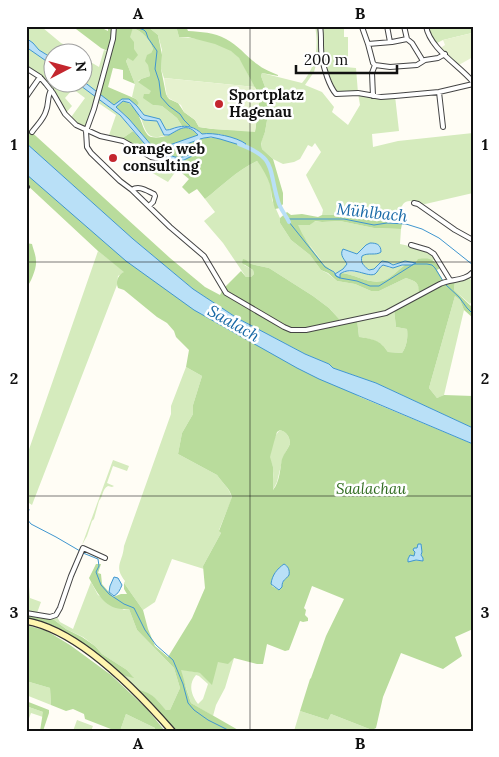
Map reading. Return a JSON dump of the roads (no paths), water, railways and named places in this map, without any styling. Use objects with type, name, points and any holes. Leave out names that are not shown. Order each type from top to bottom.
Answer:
[{"type":"street","points":[[114,26],[113,40],[86,131],[86,144],[91,153],[120,181],[204,256],[226,293],[284,328],[306,330],[386,313],[440,284],[468,277],[473,272]]},
{"type":"street","points":[[320,26],[322,58],[330,85],[337,95],[358,93],[373,96],[395,96],[439,92],[473,83],[431,40],[426,26]]},
{"type":"street","points":[[387,26],[390,42]]},
{"type":"street","points":[[404,26],[407,38],[423,61]]},
{"type":"street","points":[[362,27],[375,65],[372,73],[373,96]]},
{"type":"street","points":[[368,44],[407,38]]},
{"type":"street","points":[[375,65],[390,67],[419,64],[445,54]]},
{"type":"street","points":[[26,68],[42,79]]},
{"type":"street","points":[[26,97],[40,77]]},
{"type":"street","points":[[32,132],[45,115],[50,92]]},
{"type":"street","points":[[52,92],[67,117],[76,125],[100,136],[123,141],[151,157],[164,160]]},
{"type":"street","points":[[439,92],[443,126]]},
{"type":"street","points":[[132,190],[139,188],[154,194],[154,199],[149,206]]},
{"type":"street","points":[[414,203],[473,240]]},
{"type":"street","points":[[411,244],[434,254],[450,280]]},
{"type":"street","points":[[468,277],[473,282]]},
{"type":"street","points":[[26,613],[50,617],[56,615],[83,548],[105,558]]},
{"type":"street","points":[[26,621],[56,630],[80,646],[118,675],[172,731]]},
{"type":"water","points":[[26,38],[42,52],[42,58],[26,47]]},
{"type":"water","points":[[92,88],[114,105],[122,99],[129,99],[144,115],[160,119],[166,130],[188,126],[202,134],[225,136],[246,144],[243,146],[211,137],[204,138],[200,139],[196,152],[192,156],[177,161],[150,150],[120,115],[89,92],[92,92]],"holes":[[[123,101],[130,103],[141,118],[157,121],[164,135],[169,135],[184,128],[190,129],[198,135],[158,149],[152,146],[116,107]],[[195,141],[192,152],[185,156],[175,157],[167,152]]]},
{"type":"water","name":"Saalach","points":[[26,143],[133,239],[193,289],[237,318],[305,354],[329,364],[333,368],[376,383],[473,428],[473,444],[319,379],[194,310],[126,261],[26,174]]},
{"type":"water","points":[[370,243],[378,244],[381,252],[362,256],[364,266],[369,270],[374,269],[382,261],[393,265],[405,261],[416,263],[393,268],[383,265],[372,275],[350,271],[340,274],[340,278],[336,276],[335,274],[347,264],[342,255],[343,249],[357,254]]},
{"type":"water","points":[[418,544],[421,544],[423,561],[408,562],[410,555],[414,556],[415,552],[413,550],[417,548]]},
{"type":"water","points":[[284,564],[288,568],[289,575],[283,581],[282,587],[279,590],[271,584],[272,578],[275,572]]},
{"type":"water","points":[[114,577],[118,578],[122,585],[119,592],[114,596],[109,592]]},
{"type":"waterway","points":[[133,26],[146,32],[157,51],[155,69],[161,97],[190,126]]},
{"type":"waterway","points":[[239,144],[260,154],[269,165],[279,204],[289,222]]},
{"type":"waterway","name":"Mühlbach","points":[[288,219],[344,219],[374,225],[387,223],[406,224],[422,229],[439,238],[473,265]]},
{"type":"waterway","points":[[289,222],[325,267],[340,278],[370,286],[379,286],[414,264],[427,264],[435,268],[443,281]]},
{"type":"waterway","points":[[445,284],[473,314]]},
{"type":"waterway","points":[[26,506],[29,509],[27,519],[31,524],[80,551]]},
{"type":"waterway","points":[[83,553],[98,559],[99,566],[96,572],[101,585],[109,594],[134,608],[145,630],[156,645],[173,660],[183,684],[188,703],[208,720],[230,731]]},
{"type":"place","name":"Sportplatz Hagenau","points":[[219,104]]},
{"type":"place","name":"orange web consulting","points":[[113,158]]},
{"type":"park label","name":"Saalachau","points":[[371,489]]}]
